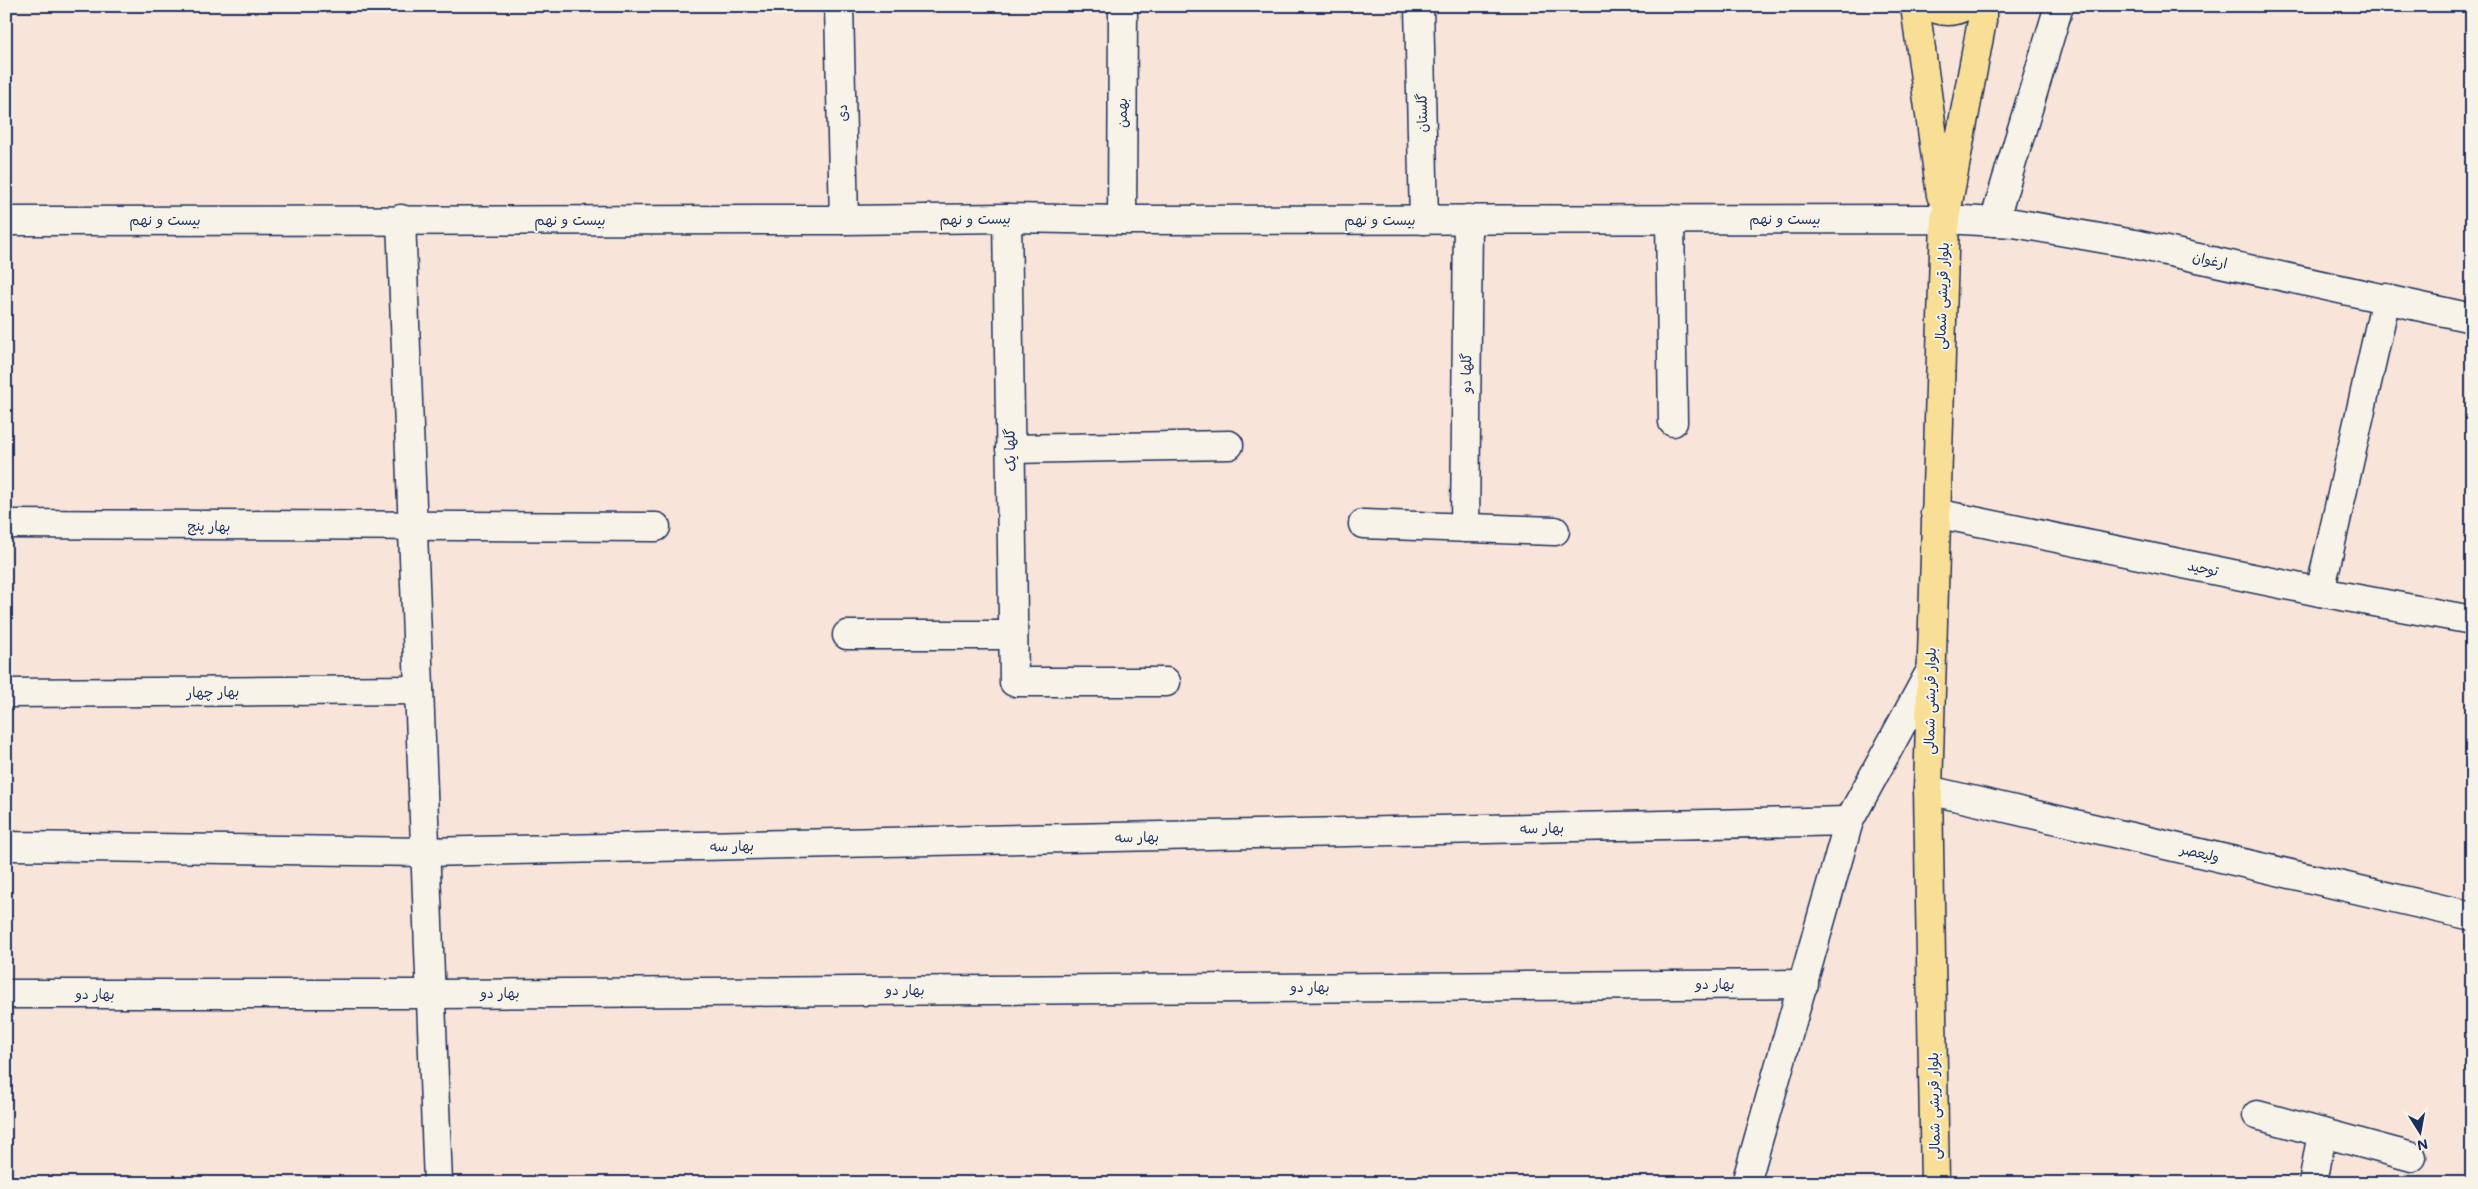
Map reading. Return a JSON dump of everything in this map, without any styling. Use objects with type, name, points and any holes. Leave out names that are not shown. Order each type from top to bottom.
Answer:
[{"type":"main road","name":"بلوار قریشی شمالی","points":[[1915,6],[1945,219]]},
{"type":"main road","points":[[1929,6],[1939,11],[1950,11],[1965,6]]},
{"type":"main road","name":"بلوار قریشی شمالی","points":[[1935,1183],[1928,790],[1930,672],[1945,219],[1982,21],[1982,6]]},
{"type":"street","name":"دی","points":[[839,6],[844,220]]},
{"type":"street","name":"بهمن","points":[[1122,220],[1123,6]]},
{"type":"street","name":"گلستان","points":[[1419,6],[1424,220]]},
{"type":"street","points":[[1994,222],[2059,6]]},
{"type":"street","name":"بیست و نهم","points":[[6,221],[844,220],[1007,218],[1122,220],[1945,219]]},
{"type":"street","name":"گلها یک","points":[[1007,218],[1014,682],[1166,682]]},
{"type":"street","name":"گلها دو","points":[[1465,528],[1468,219]]},
{"type":"street","points":[[1670,219],[1673,422]]},
{"type":"street","name":"ارغوان","points":[[1945,219],[2014,223],[2134,244],[2472,318]]},
{"type":"street","points":[[401,220],[438,1183]]},
{"type":"street","points":[[2320,592],[2386,298]]},
{"type":"street","points":[[1010,449],[1229,445]]},
{"type":"street","name":"توحید","points":[[1935,513],[2320,592],[2472,620]]},
{"type":"street","name":"بهار پنج","points":[[6,524],[413,528],[656,527]]},
{"type":"street","points":[[1363,524],[1555,531]]},
{"type":"street","points":[[847,635],[1013,635]]},
{"type":"street","points":[[1746,1183],[1849,821],[1930,672]]},
{"type":"street","name":"بهار چهار","points":[[6,693],[419,690]]},
{"type":"street","name":"ولیعصر","points":[[1928,790],[2472,916]]},
{"type":"street","name":"بهار سه","points":[[6,844],[14,846],[425,852],[1849,821]]},
{"type":"street","name":"بهار دو","points":[[6,994],[431,994],[1804,984]]},
{"type":"street","points":[[2257,1114],[2412,1157]]},
{"type":"street","points":[[2313,1183],[2322,1133]]}]
